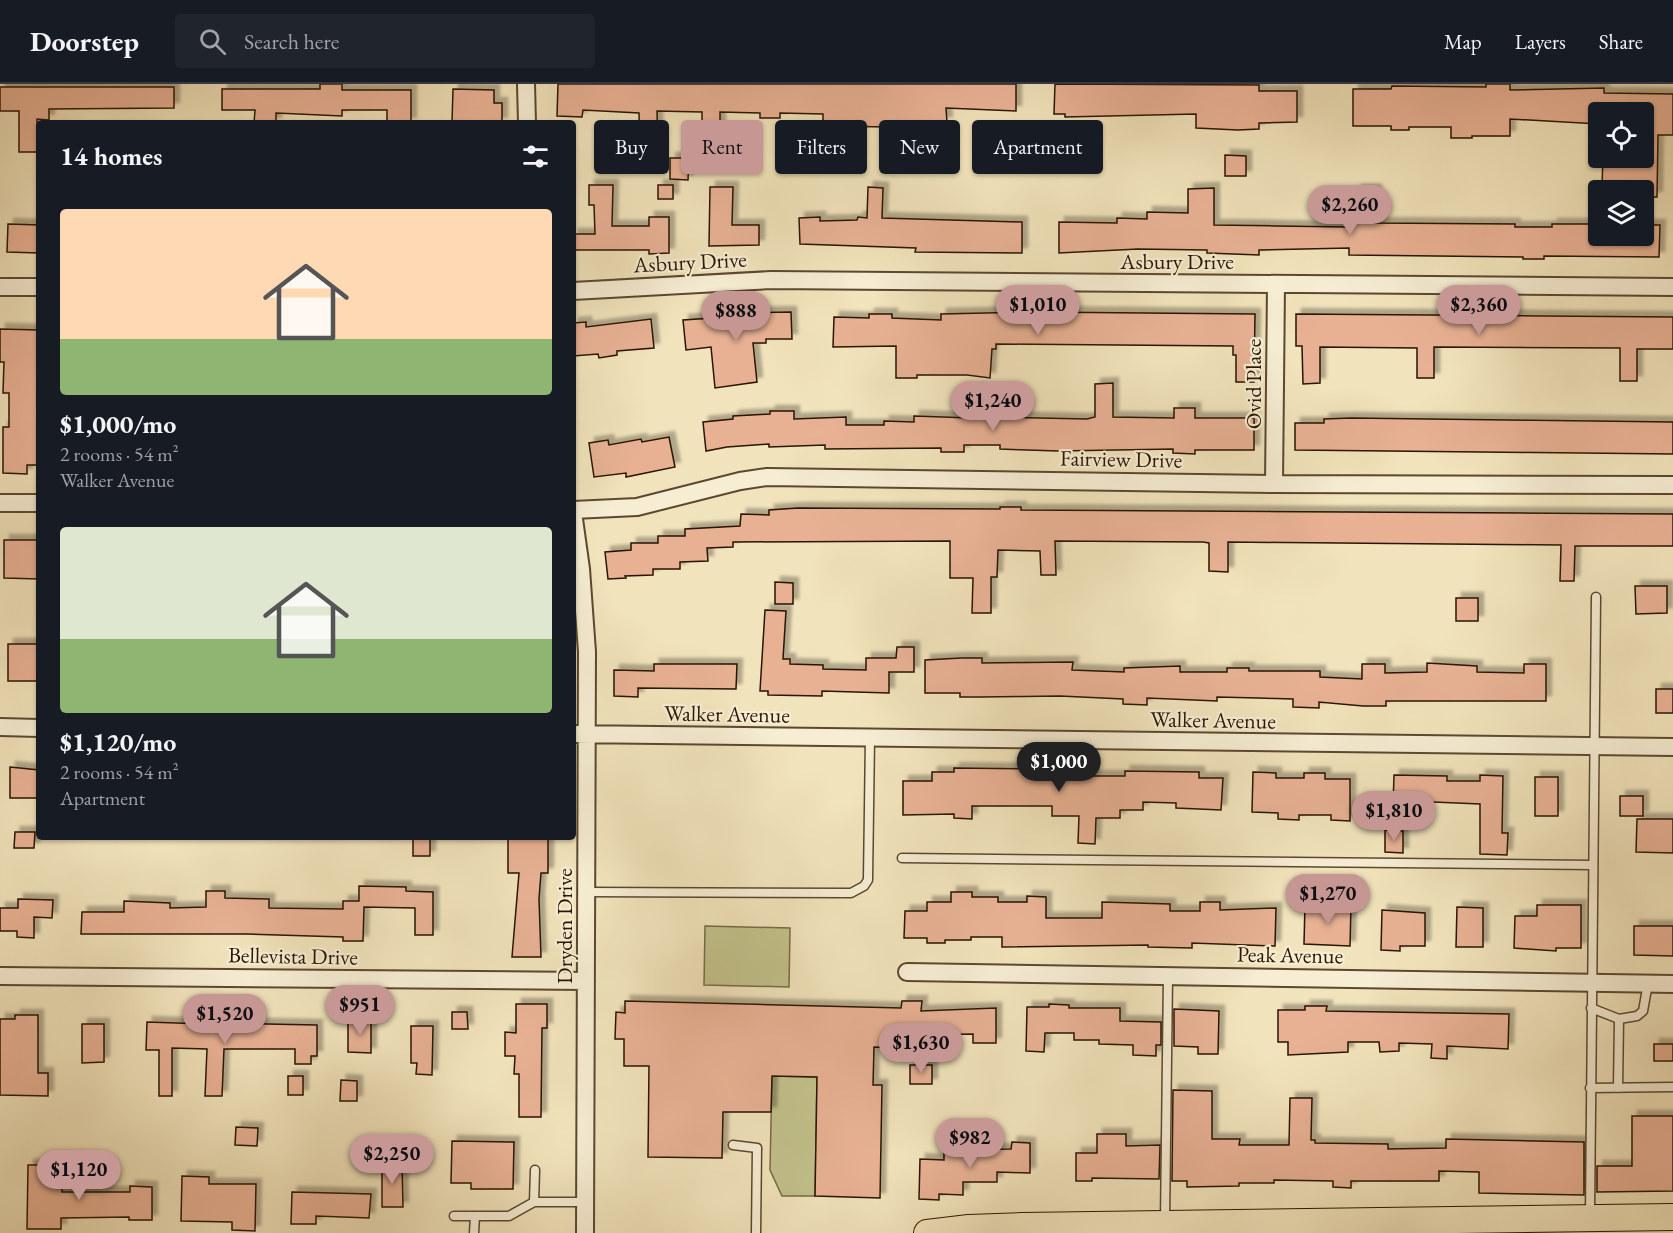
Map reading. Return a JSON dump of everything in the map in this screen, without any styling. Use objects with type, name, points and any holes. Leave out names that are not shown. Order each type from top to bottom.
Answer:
[{"type":"main road","points":[[928,1233],[969,1228],[1165,1224],[1465,1227],[1590,1218],[1673,1216]]},
{"type":"street","points":[[526,84],[527,120]]},
{"type":"street","name":"Asbury Drive","points":[[576,291],[771,280],[1673,287]]},
{"type":"street","name":"Ovid Place","points":[[1274,484],[1276,284]]},
{"type":"street","points":[[0,287],[36,287]]},
{"type":"street","name":"Fairview Drive","points":[[576,511],[637,507],[740,481],[767,477],[1274,484],[1673,485]]},
{"type":"street","points":[[0,503],[36,503]]},
{"type":"street","name":"Dryden Drive","points":[[576,538],[585,620],[580,734],[586,892],[585,1233]]},
{"type":"street","points":[[0,727],[36,728]]},
{"type":"street","name":"Walker Avenue","points":[[580,734],[1673,747]]},
{"type":"street","name":"Peak Avenue","points":[[907,972],[1673,984]]},
{"type":"street","name":"Bellevista Drive","points":[[0,976],[586,981]]},
{"type":"lane","points":[[1590,1218],[1596,597]]},
{"type":"lane","points":[[586,892],[850,892],[858,890],[868,880],[870,738]]},
{"type":"lane","points":[[902,858],[1592,865]]},
{"type":"lane","points":[[1165,1224],[1168,976]]},
{"type":"lane","points":[[1591,1008],[1619,1019],[1637,1016],[1643,1011],[1648,983]]},
{"type":"lane","points":[[1618,1088],[1619,1019]]},
{"type":"lane","points":[[1590,1088],[1673,1087]]},
{"type":"lane","points":[[733,1144],[757,1148],[756,1233]]},
{"type":"lane","points":[[534,1202],[535,1170]]},
{"type":"lane","points":[[454,1216],[509,1216],[534,1202],[585,1202]]},
{"type":"lane","points":[[474,1233],[475,1216]]},
{"type":"shaded area","points":[[705,926],[790,928],[789,987],[704,985]]},
{"type":"shaded area","points":[[772,1076],[817,1077],[815,1196],[782,1196],[770,1170]]},
{"type":"building","points":[[320,84],[342,84],[342,90],[411,90],[411,120],[387,120],[387,110],[342,110],[342,116],[276,113],[276,120],[254,120],[255,110],[222,110],[222,89],[320,89]]},
{"type":"building","points":[[558,84],[1016,84],[1016,111],[946,108],[947,120],[879,120],[879,127],[867,127],[867,120],[823,120],[823,114],[780,113],[780,118],[760,118],[760,113],[720,112],[720,120],[702,120],[702,112],[657,111],[657,120],[639,120],[639,113],[583,110],[582,117],[557,116]]},
{"type":"building","points":[[1055,84],[1259,85],[1259,91],[1297,91],[1297,122],[1259,123],[1259,129],[1238,130],[1196,128],[1196,114],[1065,117],[1065,114],[1054,114]]},
{"type":"building","points":[[1486,84],[1510,84],[1510,90],[1604,88],[1604,93],[1673,94],[1673,135],[1658,135],[1657,197],[1654,197],[1654,180],[1602,180],[1603,168],[1654,168],[1654,102],[1588,102],[1588,123],[1510,119],[1510,136],[1451,138],[1451,127],[1409,127],[1409,130],[1391,130],[1391,126],[1353,126],[1353,89],[1391,89],[1392,86],[1486,87]]},
{"type":"building","points":[[0,87],[174,87],[174,108],[49,109],[49,120],[36,120],[36,152],[19,152],[19,111],[0,111]]},
{"type":"building","points":[[453,89],[494,90],[494,103],[502,103],[502,120],[452,120]]},
{"type":"building","points":[[1225,155],[1246,156],[1246,176],[1225,176]]},
{"type":"building","points":[[670,158],[681,158],[681,174],[688,174],[688,180],[670,179]]},
{"type":"building","points":[[589,185],[613,185],[612,226],[649,226],[649,217],[669,217],[669,253],[649,254],[649,250],[576,250],[576,234],[595,234],[594,205],[589,205]]},
{"type":"building","points":[[658,185],[673,185],[673,199],[658,199]]},
{"type":"building","points":[[710,187],[733,187],[732,225],[759,225],[759,245],[709,246]]},
{"type":"building","points":[[868,187],[883,188],[882,218],[1022,222],[1022,253],[915,252],[916,248],[800,244],[799,218],[820,217],[820,221],[867,218]]},
{"type":"building","points":[[1214,188],[1214,225],[1349,227],[1349,223],[1356,223],[1356,190],[1376,190],[1375,223],[1515,224],[1515,227],[1588,224],[1588,246],[1654,246],[1654,225],[1660,225],[1659,257],[1544,256],[1544,259],[1523,259],[1523,257],[1349,255],[1349,248],[1259,250],[1259,255],[1207,253],[1207,250],[1138,249],[1059,253],[1059,222],[1117,223],[1117,218],[1147,219],[1147,212],[1188,213],[1188,189]]},
{"type":"building","points":[[8,224],[36,225],[36,253],[7,252]]},
{"type":"building","points":[[791,312],[792,339],[766,339],[766,343],[753,343],[757,382],[715,388],[711,347],[686,350],[683,320],[743,316],[743,313]]},
{"type":"building","points":[[1035,312],[1255,314],[1254,382],[1236,382],[1236,355],[1233,355],[1233,346],[996,344],[996,349],[992,349],[990,378],[967,375],[917,375],[917,378],[896,378],[896,346],[833,347],[834,317],[869,318],[869,314],[892,314],[892,318],[941,320],[941,314]]},
{"type":"building","points":[[1296,314],[1673,317],[1673,349],[1637,349],[1637,381],[1620,381],[1620,348],[1434,347],[1434,378],[1417,378],[1417,348],[1320,347],[1320,383],[1303,384],[1302,346],[1296,346]]},
{"type":"building","points":[[651,319],[654,348],[617,351],[617,355],[599,358],[598,354],[576,356],[576,323],[586,322],[586,327]]},
{"type":"building","points":[[0,329],[36,330],[36,465],[27,465],[27,474],[3,473],[3,427],[9,427],[9,393],[3,393],[4,362],[0,362]]},
{"type":"building","points":[[1113,383],[1113,417],[1174,418],[1174,408],[1195,408],[1195,418],[1254,418],[1254,450],[1195,450],[1195,454],[1173,453],[1173,449],[1058,451],[1000,449],[1000,445],[964,445],[964,452],[941,452],[941,448],[825,449],[825,445],[769,447],[769,444],[706,451],[703,422],[733,419],[733,416],[770,414],[770,411],[794,411],[794,419],[846,417],[846,425],[884,425],[884,421],[914,422],[914,416],[971,418],[971,413],[996,413],[995,417],[1087,419],[1095,417],[1095,384]]},
{"type":"building","points":[[1324,419],[1673,422],[1673,454],[1295,450],[1295,423],[1324,423]]},
{"type":"building","points":[[669,437],[675,467],[626,477],[626,473],[594,477],[589,443],[608,440],[609,445]]},
{"type":"building","points":[[1000,507],[1021,507],[1021,510],[1673,514],[1673,546],[1575,546],[1574,581],[1560,581],[1561,545],[1228,542],[1228,572],[1209,571],[1209,543],[1055,541],[1056,575],[1041,575],[1040,551],[998,550],[997,577],[991,577],[991,613],[972,613],[973,578],[950,578],[950,541],[733,542],[733,547],[707,548],[708,561],[680,562],[680,569],[653,569],[653,575],[608,579],[605,552],[631,550],[631,543],[658,543],[658,536],[685,536],[685,529],[740,526],[741,514],[769,515],[769,510],[798,508],[1000,509]]},
{"type":"building","points":[[4,540],[36,540],[36,579],[4,578]]},
{"type":"building","points":[[775,582],[793,583],[793,604],[775,604]]},
{"type":"building","points":[[1635,586],[1667,586],[1667,613],[1636,614]]},
{"type":"building","points":[[1456,598],[1478,598],[1478,621],[1456,621]]},
{"type":"building","points":[[765,610],[786,611],[783,659],[790,659],[790,664],[823,665],[823,669],[866,670],[866,658],[896,658],[897,647],[914,647],[914,672],[889,672],[889,693],[822,691],[822,696],[768,695],[768,691],[760,691]]},
{"type":"building","points":[[8,644],[36,644],[36,681],[8,681]]},
{"type":"building","points":[[982,658],[982,663],[1073,662],[1072,670],[1124,672],[1124,668],[1180,666],[1180,672],[1227,672],[1227,668],[1249,668],[1249,671],[1320,671],[1320,677],[1362,679],[1362,664],[1385,664],[1385,673],[1427,672],[1427,663],[1477,666],[1477,672],[1524,673],[1524,664],[1546,664],[1546,701],[1386,701],[1386,706],[1319,702],[1319,708],[1293,707],[1293,699],[1217,697],[1217,701],[1147,698],[1147,705],[1123,704],[1123,699],[1060,696],[960,697],[960,693],[925,693],[925,660]]},
{"type":"building","points":[[654,664],[737,664],[736,689],[638,688],[638,697],[614,696],[614,670],[654,671]]},
{"type":"building","points":[[1656,689],[1673,689],[1673,713],[1656,713]]},
{"type":"building","points":[[10,767],[36,770],[36,798],[10,798]]},
{"type":"building","points":[[954,768],[1049,769],[1049,774],[1096,776],[1125,776],[1125,771],[1199,772],[1199,778],[1223,778],[1221,810],[1176,808],[1176,803],[1143,802],[1143,810],[1120,810],[1120,818],[1096,818],[1095,844],[1078,843],[1079,816],[1052,816],[1052,806],[972,806],[972,819],[954,818],[954,814],[903,815],[903,781],[932,781],[932,772],[954,772]]},
{"type":"building","points":[[1253,772],[1276,773],[1276,778],[1304,778],[1304,773],[1325,773],[1325,779],[1350,779],[1350,821],[1331,820],[1331,815],[1299,815],[1299,820],[1278,819],[1278,813],[1252,812]]},
{"type":"building","points":[[1394,775],[1447,776],[1447,781],[1480,781],[1480,775],[1503,776],[1502,833],[1508,833],[1507,855],[1480,854],[1480,804],[1410,801],[1410,806],[1393,806]]},
{"type":"building","points":[[1535,777],[1558,777],[1558,816],[1535,816]]},
{"type":"building","points":[[1620,796],[1643,796],[1643,816],[1620,816]]},
{"type":"building","points":[[1637,819],[1673,819],[1673,853],[1636,852]]},
{"type":"building","points":[[1385,830],[1403,831],[1403,853],[1385,852]]},
{"type":"building","points":[[15,832],[35,832],[34,848],[14,848]]},
{"type":"building","points":[[413,840],[430,840],[430,856],[413,856]]},
{"type":"building","points":[[508,840],[548,840],[548,873],[541,873],[539,899],[541,957],[512,957],[519,873],[508,873]]},
{"type":"building","points":[[359,886],[406,887],[406,891],[433,892],[433,935],[415,935],[415,908],[364,907],[363,941],[343,941],[343,937],[245,934],[81,934],[82,912],[124,912],[124,901],[170,903],[170,908],[206,907],[206,891],[225,891],[225,898],[269,899],[269,908],[343,909],[343,901],[359,901]]},
{"type":"building","points":[[951,892],[972,892],[972,897],[998,897],[998,902],[1027,902],[1027,896],[1046,897],[1046,918],[1102,918],[1102,902],[1170,904],[1170,911],[1200,911],[1200,902],[1220,902],[1220,910],[1276,908],[1275,946],[1192,943],[1192,948],[1148,947],[1148,945],[1002,947],[1002,937],[971,937],[971,940],[945,940],[945,943],[927,943],[927,938],[904,938],[905,911],[927,911],[927,902],[951,902]]},
{"type":"building","points":[[18,899],[53,900],[52,918],[34,917],[34,938],[17,937],[17,931],[0,931],[0,908],[18,908]]},
{"type":"building","points":[[1305,904],[1351,905],[1350,946],[1304,944]]},
{"type":"building","points":[[1537,905],[1581,905],[1581,948],[1556,948],[1556,951],[1514,948],[1515,916],[1537,916]]},
{"type":"building","points":[[1457,907],[1483,908],[1483,947],[1456,947]]},
{"type":"building","points":[[1382,910],[1425,913],[1425,946],[1400,946],[1400,951],[1381,950]]},
{"type":"building","points":[[1634,926],[1673,926],[1673,956],[1634,955]]},
{"type":"building","points":[[625,1001],[901,1008],[902,1001],[922,1001],[921,1011],[996,1008],[996,1043],[973,1043],[973,1034],[920,1035],[920,1049],[874,1047],[873,1085],[882,1085],[880,1198],[815,1196],[817,1077],[772,1076],[771,1112],[723,1112],[722,1158],[648,1157],[649,1066],[624,1066],[624,1039],[615,1039],[616,1012],[625,1013]]},
{"type":"building","points":[[516,1004],[547,1004],[547,1028],[542,1028],[541,1117],[519,1117],[519,1074],[514,1074],[515,1056],[505,1056],[505,1032],[516,1033]]},
{"type":"building","points":[[1049,1004],[1069,1005],[1069,1008],[1120,1008],[1120,1021],[1161,1022],[1161,1045],[1156,1045],[1156,1056],[1133,1055],[1133,1045],[1099,1044],[1099,1040],[1074,1040],[1074,1033],[1045,1033],[1044,1052],[1026,1051],[1027,1007],[1049,1007]]},
{"type":"building","points":[[1305,1006],[1327,1006],[1326,1011],[1509,1014],[1508,1049],[1447,1046],[1447,1059],[1431,1058],[1432,1044],[1399,1043],[1399,1051],[1380,1052],[1379,1042],[1348,1042],[1348,1052],[1288,1055],[1288,1042],[1278,1042],[1278,1010],[1305,1010]]},
{"type":"building","points":[[1174,1009],[1219,1011],[1218,1054],[1198,1054],[1198,1047],[1174,1046]]},
{"type":"building","points":[[452,1012],[467,1012],[468,1029],[452,1029]]},
{"type":"building","points":[[15,1015],[38,1015],[38,1073],[48,1073],[48,1096],[0,1095],[0,1019],[15,1019]]},
{"type":"building","points":[[205,1018],[224,1018],[224,1023],[317,1025],[317,1056],[311,1056],[311,1064],[295,1064],[295,1049],[224,1049],[222,1096],[205,1096],[207,1049],[172,1048],[172,1096],[159,1096],[159,1050],[146,1050],[147,1022],[205,1024]]},
{"type":"building","points":[[348,1019],[371,1019],[371,1053],[348,1052]]},
{"type":"building","points":[[82,1024],[104,1024],[104,1062],[82,1063]]},
{"type":"building","points":[[411,1026],[433,1026],[432,1075],[416,1074],[417,1063],[411,1063]]},
{"type":"building","points":[[1654,1044],[1673,1044],[1673,1061],[1654,1061]]},
{"type":"building","points":[[910,1065],[932,1065],[932,1084],[910,1084]]},
{"type":"building","points":[[288,1076],[303,1076],[303,1095],[288,1095]]},
{"type":"building","points":[[341,1080],[357,1081],[357,1101],[340,1101]]},
{"type":"building","points":[[1173,1090],[1212,1091],[1212,1139],[1240,1139],[1239,1145],[1289,1145],[1290,1098],[1312,1098],[1311,1140],[1315,1140],[1315,1143],[1388,1144],[1388,1149],[1446,1148],[1446,1139],[1584,1142],[1584,1195],[1479,1193],[1479,1172],[1439,1171],[1439,1181],[1351,1181],[1351,1188],[1333,1187],[1333,1181],[1274,1180],[1274,1183],[1239,1183],[1239,1186],[1187,1187],[1187,1181],[1172,1181]]},
{"type":"building","points":[[1632,1116],[1673,1116],[1673,1191],[1597,1192],[1597,1166],[1632,1166]]},
{"type":"building","points":[[236,1127],[258,1128],[257,1146],[235,1145]]},
{"type":"building","points":[[1097,1134],[1126,1134],[1126,1146],[1160,1145],[1159,1179],[1092,1178],[1092,1181],[1076,1181],[1076,1153],[1097,1153]]},
{"type":"building","points":[[452,1141],[514,1142],[513,1189],[471,1189],[471,1183],[451,1183]]},
{"type":"building","points":[[1012,1142],[1030,1143],[1030,1173],[997,1172],[997,1182],[963,1182],[963,1195],[939,1194],[939,1200],[919,1199],[920,1159],[944,1160],[944,1150],[1011,1149]]},
{"type":"building","points":[[382,1163],[402,1163],[403,1207],[382,1207]]},
{"type":"building","points":[[28,1165],[62,1165],[62,1192],[130,1192],[130,1186],[152,1187],[152,1220],[129,1220],[129,1217],[61,1218],[61,1229],[27,1229]]},
{"type":"building","points":[[182,1176],[209,1177],[209,1184],[256,1184],[255,1231],[232,1230],[232,1222],[181,1221]]},
{"type":"building","points":[[292,1192],[371,1194],[369,1218],[316,1216],[316,1224],[291,1224]]}]
